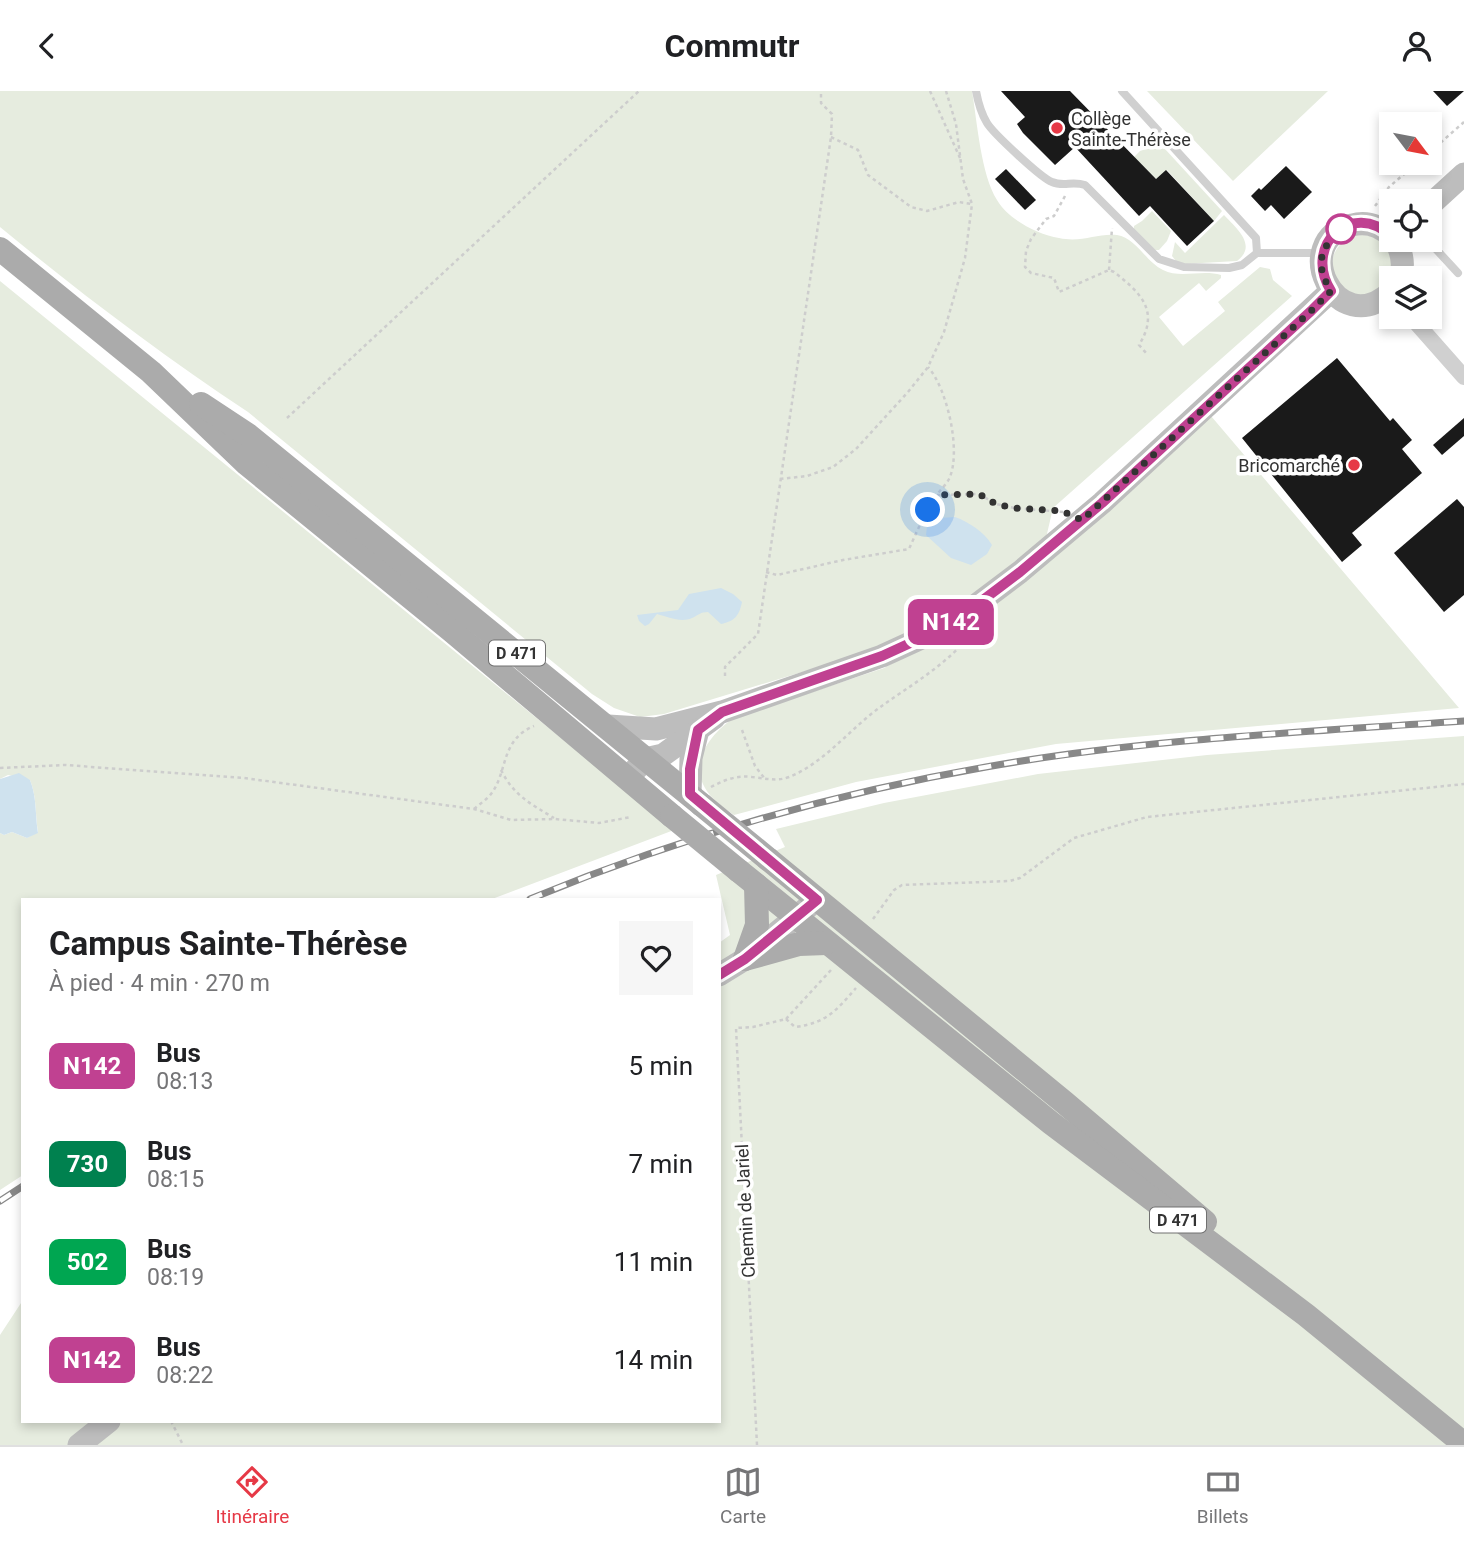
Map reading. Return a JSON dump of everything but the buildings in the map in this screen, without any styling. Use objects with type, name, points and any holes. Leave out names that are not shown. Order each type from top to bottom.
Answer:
[{"type":"main road","points":[[1442,194],[1464,174]]},
{"type":"main road","points":[[1379,228],[1363,223],[1338,231],[1328,241],[1322,253],[1321,266],[1324,280],[1341,300],[1353,305],[1379,302]]},
{"type":"main road","name":"D 471","points":[[0,249],[151,372],[247,464],[826,943],[1051,1123],[1306,1315],[1464,1444]]},
{"type":"main road","points":[[608,726],[656,729],[722,712],[882,656],[930,634],[979,604],[1082,520],[1331,291]]},
{"type":"main road","name":"D 471","points":[[151,372],[248,435],[608,726],[645,759],[701,795],[768,859],[1172,1191],[1306,1315]]},
{"type":"main road","points":[[628,778],[645,759],[663,755],[722,712]]},
{"type":"main road","points":[[645,759],[646,745],[656,729]]},
{"type":"main road","points":[[698,730],[690,769],[701,795]]},
{"type":"main road","points":[[745,959],[757,925],[747,878]]},
{"type":"main road","points":[[721,974],[745,959],[817,900]]},
{"type":"main road","points":[[745,959],[799,944],[826,943]]},
{"type":"main road","points":[[79,1445],[106,1423]]},
{"type":"street","points":[[1422,329],[1464,377]]},
{"type":"lane","points":[[976,91],[987,124],[1037,171],[1060,185],[1075,181],[1085,185],[1158,259],[1184,267],[1229,268],[1242,265],[1257,253],[1322,253]]},
{"type":"lane","points":[[1122,91],[1256,238],[1257,253]]},
{"type":"lane","points":[[1439,252],[1458,273]]},
{"type":"path","points":[[287,418],[639,91]]},
{"type":"path","points":[[725,676],[725,667],[758,634],[831,137],[832,114],[821,103],[821,91]]},
{"type":"path","points":[[930,91],[961,162]]},
{"type":"path","points":[[779,479],[807,476],[832,467],[856,449],[928,366],[944,332],[965,258],[972,204],[963,179],[956,124],[946,91]]},
{"type":"path","points":[[1442,142],[1464,123]]},
{"type":"path","points":[[831,137],[858,150],[868,175],[911,207],[927,211],[959,202],[972,204]]},
{"type":"path","points":[[1363,223],[1389,187],[1403,175]]},
{"type":"path","points":[[1071,190],[1065,195],[1054,216],[1045,219],[1031,239],[1026,251],[1025,267],[1031,273],[1054,278],[1059,292],[1109,270],[1114,272],[1139,292],[1145,302],[1149,316],[1148,328],[1139,345],[1147,354]]},
{"type":"path","points":[[1109,270],[1112,228]]},
{"type":"path","points":[[766,572],[777,575],[909,549],[937,495],[949,479],[954,457],[945,404],[935,374],[928,366]]},
{"type":"path","points":[[937,495],[979,494],[996,504],[1062,511],[1082,520]]},
{"type":"path","points":[[701,795],[726,779],[745,776],[784,778],[813,764],[879,708],[964,644],[983,618],[979,604]]},
{"type":"path","points":[[474,809],[492,793],[506,753],[519,737],[529,728],[557,718]]},
{"type":"path","points":[[742,730],[755,766],[765,779]]},
{"type":"path","points":[[0,768],[65,765],[244,778],[474,809],[511,820],[555,819],[598,823],[631,817]]},
{"type":"path","points":[[501,770],[508,785],[520,797],[555,819]]},
{"type":"path","points":[[867,927],[894,890],[902,885],[1010,881],[1020,878],[1074,838],[1147,817],[1464,783]]},
{"type":"path","points":[[831,969],[786,1019],[795,1027],[813,1025],[833,1014],[867,976]]},
{"type":"path","name":"Chemin de Jariel","points":[[757,1445],[736,1028],[786,1019]]},
{"type":"path","points":[[172,1423],[183,1445]]},
{"type":"shaded area","points":[[0,91],[972,91],[987,177],[997,200],[1016,220],[1059,238],[1117,235],[1130,241],[1151,262],[1170,273],[1221,275],[1206,291],[1199,283],[1159,317],[1183,346],[1225,311],[1218,302],[1260,267],[1270,269],[1273,280],[1292,296],[1053,508],[1046,538],[956,609],[918,630],[858,655],[664,714],[640,717],[614,708],[592,694],[248,412],[122,323],[0,227]]},
{"type":"shaded area","points":[[1147,91],[1328,91],[1233,181]]},
{"type":"shaded area","points":[[1152,147],[1165,149],[1222,211],[1214,221],[1167,170],[1156,179],[1134,157],[1140,151]]},
{"type":"shaded area","points":[[1152,211],[1171,231],[1159,250],[1155,250],[1134,230],[1134,226]]},
{"type":"shaded area","points":[[1224,215],[1239,231],[1245,243],[1246,249],[1237,261],[1184,264],[1176,261],[1172,256],[1175,242],[1185,253]]},
{"type":"shaded area","points":[[1362,235],[1379,241],[1379,252],[1388,252],[1392,266],[1379,266],[1379,289],[1362,295],[1341,286],[1332,265],[1341,244]]},
{"type":"shaded area","points":[[0,281],[674,830],[495,898],[21,898],[21,1176],[0,1190],[0,833],[4,835],[12,832],[27,838],[38,832],[30,780],[8,775],[0,779]]},
{"type":"shaded area","points":[[1211,416],[1459,708],[1056,744],[856,782],[734,815],[718,803],[705,788],[700,768],[705,748],[718,731],[734,718],[884,668],[939,639]]},
{"type":"shaded area","points":[[1464,736],[1464,1445],[0,1445],[0,1335],[21,1303],[21,1423],[721,1423],[721,942],[730,935],[716,875],[785,847],[776,829],[884,803],[1038,774],[1207,755]]},
{"type":"water","points":[[955,517],[976,528],[992,545],[987,554],[971,565],[951,558],[926,535],[927,526],[940,518]]},
{"type":"water","points":[[721,588],[742,602],[738,614],[730,621],[721,624],[708,612],[683,620],[657,614],[645,626],[639,621],[637,615],[678,610],[689,594]]},
{"type":"water","points":[[19,773],[30,780],[35,799],[38,833],[27,838],[12,832],[4,835],[0,833],[0,779]]},
{"type":"railway","points":[[532,898],[697,838],[812,805],[928,778],[1045,757],[1164,743],[1464,721]]},
{"type":"railway","points":[[0,1201],[21,1187]]},
{"type":"bus line","name":"N142","points":[[721,974],[745,959],[817,900],[690,794],[690,769],[698,730],[722,712],[882,656],[930,634],[967,612],[1020,572],[1102,503],[1331,291],[1324,280],[1322,253],[1328,241],[1338,231],[1363,223],[1379,227]]},
{"type":"place","name":"Collège Sainte-Thérèse","points":[[1057,128]]},
{"type":"place","name":"Bricomarché","points":[[1354,465]]},
{"type":"route","points":[[928,510],[937,495],[979,494],[996,504],[1062,511],[1082,520],[1331,291],[1324,280],[1322,253],[1328,241],[1341,229]]}]
